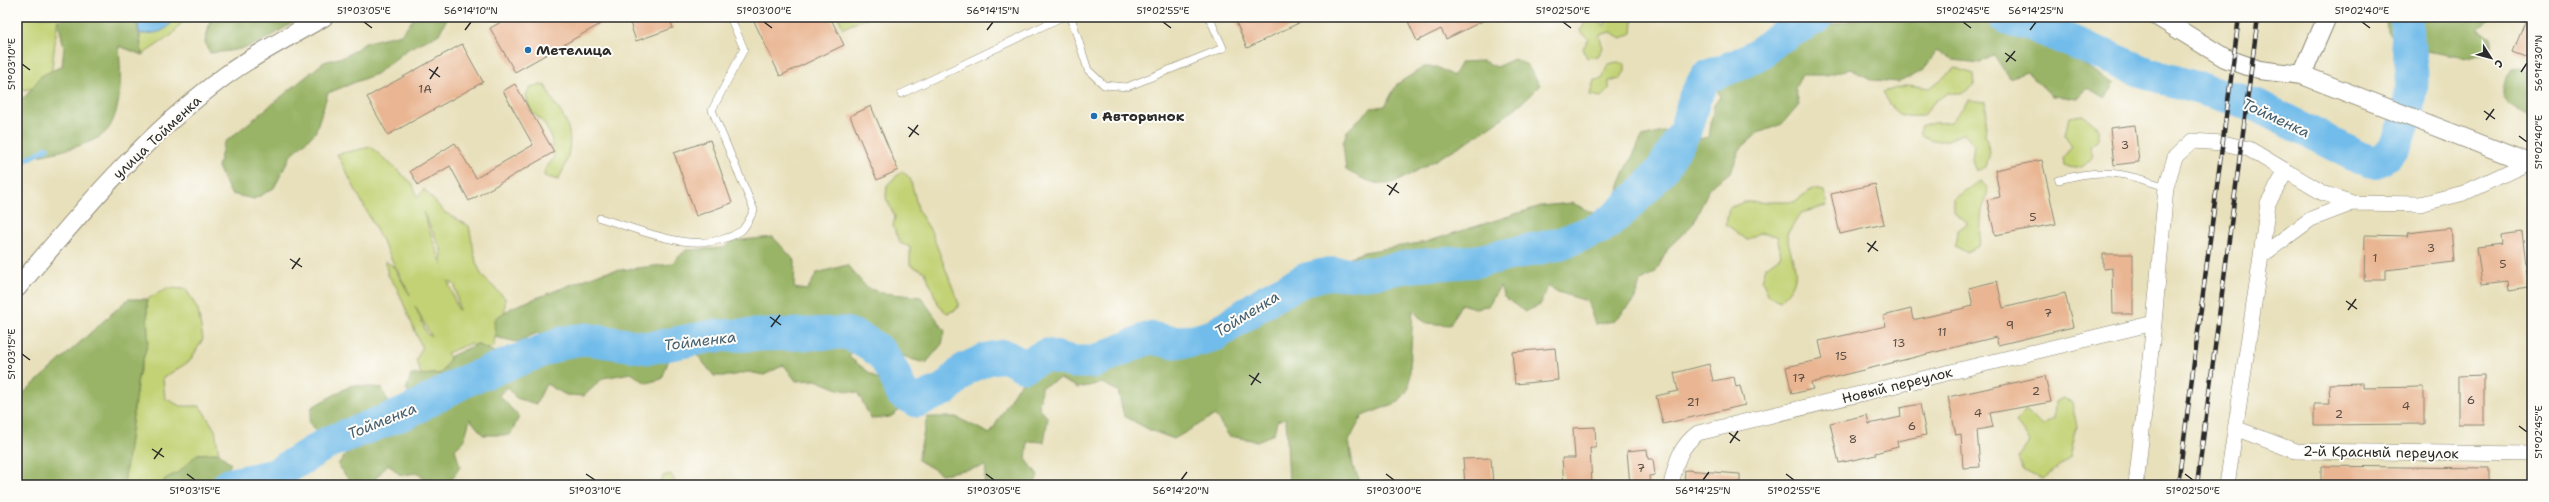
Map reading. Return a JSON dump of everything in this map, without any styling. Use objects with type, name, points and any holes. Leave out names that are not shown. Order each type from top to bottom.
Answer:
[{"type":"street","name":"улица Тойменка","points":[[17,288],[120,169],[173,119],[226,76],[324,17]]},
{"type":"street","points":[[2158,17],[2225,58],[2259,70],[2302,75],[2373,104],[2531,163]]},
{"type":"street","points":[[2302,75],[2327,17]]},
{"type":"street","points":[[2136,485],[2154,323],[2166,186],[2176,157],[2192,141],[2223,143],[2249,149],[2323,193],[2353,203],[2420,204],[2464,193],[2495,181],[2531,163]]},
{"type":"street","points":[[2227,485],[2268,203],[2286,171]]},
{"type":"street","points":[[2261,256],[2311,219],[2353,203]]},
{"type":"street","name":"Новый переулок","points":[[1671,485],[1678,456],[1686,442],[1698,433],[2154,323]]},
{"type":"street","name":"2-й Красный переулок","points":[[2235,428],[2295,451],[2532,454]]},
{"type":"lane","points":[[600,218],[671,239],[714,242],[742,230],[754,210],[712,110],[744,49],[730,17]]},
{"type":"lane","points":[[901,94],[1062,17]]},
{"type":"lane","points":[[1071,17],[1088,70],[1104,85],[1127,87],[1223,48],[1209,17]]},
{"type":"lane","points":[[2059,180],[2088,172],[2131,175],[2166,186]]},
{"type":"green space","points":[[17,17],[58,17],[50,85],[17,91]]},
{"type":"green space","points":[[64,17],[136,17],[142,55],[119,46],[119,99],[114,119],[109,128],[102,135],[66,150],[17,159],[17,101],[26,96],[41,76],[62,66],[64,48],[58,21]]},
{"type":"green space","points":[[175,17],[186,17],[172,35],[142,55],[140,34],[161,31],[172,22]]},
{"type":"green space","points":[[211,17],[301,17],[268,38],[249,46],[225,52],[210,53],[205,42]]},
{"type":"green space","points":[[415,17],[447,18],[439,34],[408,49],[376,74],[328,93],[315,133],[291,155],[274,188],[254,199],[231,194],[218,167],[224,143],[324,62],[346,56],[367,42],[401,34]]},
{"type":"green space","points":[[838,17],[869,17],[843,28]]},
{"type":"green space","points":[[1607,17],[1630,17],[1633,20],[1632,33],[1622,38],[1611,32],[1599,35],[1603,48],[1598,56],[1587,58],[1583,48],[1589,39],[1580,31],[1588,18],[1600,22],[1604,26]]},
{"type":"green space","points":[[1862,17],[1984,17],[2033,33],[2115,84],[2105,98],[2088,88],[2078,98],[2052,96],[2027,72],[2009,78],[1994,55],[1980,63],[1953,60],[1936,51],[1923,71],[1899,82],[1873,80],[1850,69],[1826,75],[1802,75],[1795,88],[1799,104],[1782,124],[1758,133],[1740,149],[1731,172],[1710,187],[1693,224],[1669,247],[1655,273],[1640,282],[1635,299],[1615,321],[1595,324],[1587,301],[1558,292],[1548,286],[1540,305],[1525,312],[1504,297],[1500,286],[1488,306],[1475,308],[1461,304],[1450,325],[1425,323],[1413,310],[1409,388],[1399,402],[1362,416],[1349,441],[1353,466],[1362,485],[1289,485],[1286,418],[1277,421],[1274,434],[1257,441],[1229,436],[1215,415],[1174,439],[1150,430],[1124,416],[1118,391],[1102,383],[1078,388],[1060,379],[1041,387],[1039,408],[1048,418],[1044,442],[1028,441],[1026,459],[1038,475],[1034,485],[984,485],[986,466],[942,474],[918,460],[927,417],[956,417],[990,434],[1018,386],[1045,365],[1072,362],[1099,355],[1115,364],[1135,351],[1162,344],[1190,351],[1303,298],[1332,281],[1339,261],[1364,252],[1426,242],[1541,206],[1572,203],[1601,216],[1610,214],[1617,206],[1621,180],[1642,137],[1680,128],[1693,140],[1709,137],[1714,105],[1720,97],[1717,87],[1727,71],[1747,64],[1784,35],[1806,26],[1825,27]]},
{"type":"green space","points":[[2386,17],[2492,17],[2477,29],[2492,38],[2490,52],[2468,58],[2400,47],[2387,31]]},
{"type":"green space","points":[[1514,59],[1527,65],[1540,85],[1514,109],[1484,131],[1422,168],[1400,180],[1391,183],[1381,184],[1371,182],[1346,170],[1343,143],[1347,131],[1371,108],[1385,106],[1397,84],[1424,67],[1437,67],[1453,76],[1461,62],[1483,61],[1496,67]]},
{"type":"green space","points":[[1617,62],[1625,64],[1625,71],[1620,79],[1609,81],[1609,89],[1601,97],[1590,95],[1594,80],[1602,79],[1608,64]]},
{"type":"green space","points":[[1955,68],[1974,74],[1975,84],[1963,93],[1948,93],[1935,101],[1923,116],[1907,116],[1898,113],[1891,106],[1883,92],[1908,85],[1930,88]]},
{"type":"green space","points":[[2521,68],[2532,73],[2532,117],[2508,103],[2504,99],[2502,93],[2506,79],[2513,69]]},
{"type":"green space","points":[[540,85],[546,86],[550,96],[564,117],[570,137],[569,152],[565,166],[558,180],[544,176],[545,169],[554,158],[551,137],[544,123],[530,110],[526,95],[530,87]]},
{"type":"green space","points":[[1969,100],[1985,102],[1987,114],[1985,135],[1990,152],[1986,167],[1976,171],[1972,161],[1974,144],[1964,133],[1942,141],[1933,140],[1920,135],[1920,127],[1933,123],[1951,122]]},
{"type":"green space","points":[[2083,115],[2099,128],[2099,140],[2090,146],[2093,156],[2090,160],[2084,166],[2073,168],[2064,165],[2063,157],[2072,147],[2065,135],[2069,117]]},
{"type":"green space","points":[[371,147],[412,183],[418,198],[424,189],[444,212],[469,226],[476,262],[482,276],[505,298],[505,312],[496,324],[494,346],[487,349],[473,349],[471,343],[447,353],[451,359],[443,373],[421,375],[416,360],[422,348],[397,288],[388,275],[385,261],[393,266],[410,295],[337,154]],"holes":[[[423,212],[441,249],[442,265]],[[448,281],[455,285],[458,310]],[[415,306],[431,336],[427,334]]]},
{"type":"green space","points":[[902,171],[910,178],[919,212],[931,231],[959,304],[956,310],[947,313],[939,306],[925,272],[910,265],[910,247],[900,243],[893,226],[895,217],[886,198],[887,185]]},
{"type":"green space","points":[[1980,181],[1987,187],[1987,197],[1982,211],[1980,242],[1979,246],[1966,252],[1955,246],[1957,231],[1968,223],[1954,212],[1954,198]]},
{"type":"green space","points":[[1812,189],[1824,191],[1827,206],[1801,213],[1787,234],[1794,262],[1795,277],[1788,292],[1780,301],[1769,296],[1762,281],[1766,267],[1781,256],[1777,236],[1759,233],[1747,240],[1726,224],[1729,208],[1744,202],[1794,202]]},
{"type":"green space","points":[[773,237],[795,261],[794,288],[807,290],[817,273],[847,265],[867,288],[883,293],[921,297],[945,331],[942,344],[926,363],[907,358],[870,341],[859,343],[849,357],[892,390],[903,408],[890,417],[871,419],[858,393],[838,389],[816,380],[796,381],[784,365],[764,375],[748,372],[729,376],[714,376],[695,352],[713,338],[738,337],[745,331],[705,330],[663,335],[670,356],[662,379],[646,383],[631,373],[603,378],[584,396],[566,395],[546,384],[536,404],[516,398],[508,387],[499,395],[519,417],[510,435],[483,435],[470,419],[464,441],[455,449],[460,467],[450,482],[427,483],[418,473],[400,475],[388,464],[372,483],[360,485],[351,481],[344,474],[338,464],[356,443],[401,425],[425,408],[447,407],[451,399],[419,402],[406,390],[411,375],[441,374],[451,356],[477,344],[507,358],[551,353],[551,337],[537,333],[517,342],[495,337],[494,319],[513,307],[604,272],[671,264],[686,250],[724,248],[732,241]]},
{"type":"green space","points":[[167,288],[186,289],[198,310],[203,339],[190,361],[163,378],[165,398],[180,406],[200,406],[215,430],[219,453],[197,454],[179,472],[165,479],[162,485],[124,485],[138,377],[148,342],[147,299]]},
{"type":"green space","points":[[128,299],[147,299],[148,342],[138,377],[124,485],[17,485],[17,399]]},
{"type":"green space","points":[[352,385],[382,388],[389,405],[386,417],[356,430],[321,434],[309,423],[312,407]]},
{"type":"green space","points":[[2063,398],[2072,402],[2077,427],[2070,457],[2043,479],[2022,470],[2018,458],[2030,441],[2016,422],[2026,410],[2042,426],[2054,419],[2055,402]]},
{"type":"green space","points":[[219,453],[231,464],[217,484],[219,485],[162,485],[165,479],[179,472],[197,454]]},
{"type":"green space","points":[[671,474],[677,485],[659,485],[663,476]]},
{"type":"water","points":[[136,17],[175,17],[165,29],[161,31],[140,34]]},
{"type":"building","name":"Метелица","points":[[510,17],[613,17],[515,72],[490,28]]},
{"type":"building","points":[[628,17],[669,17],[673,28],[636,41]]},
{"type":"building","points":[[752,17],[830,17],[844,45],[780,76]]},
{"type":"building","points":[[1234,17],[1311,17],[1247,48]]},
{"type":"building","points":[[1406,17],[1491,17],[1446,39],[1441,29],[1417,41]]},
{"type":"building","points":[[2527,17],[2532,17],[2532,59],[2513,52]]},
{"type":"building","points":[[462,44],[483,82],[388,135],[367,97]]},
{"type":"building","points":[[515,84],[554,152],[469,201],[450,166],[418,185],[410,171],[455,143],[476,178],[533,145],[503,91]]},
{"type":"building","points":[[871,106],[898,170],[877,180],[850,116]]},
{"type":"building","points":[[2135,125],[2139,162],[2114,165],[2110,128]]},
{"type":"building","points":[[710,140],[732,203],[696,216],[674,153]]},
{"type":"building","points":[[2042,160],[2056,224],[1995,235],[1987,200],[2000,197],[1995,170]]},
{"type":"building","points":[[1875,184],[1884,224],[1840,234],[1831,194]]},
{"type":"building","points":[[2451,228],[2454,262],[2386,270],[2386,280],[2364,280],[2365,235],[2408,236],[2407,233]]},
{"type":"building","points":[[2522,232],[2529,287],[2509,290],[2508,281],[2482,284],[2477,247],[2503,244],[2502,235]]},
{"type":"building","points":[[2103,254],[2133,254],[2133,314],[2113,314],[2112,268],[2103,269]]},
{"type":"building","points":[[1997,281],[2003,308],[2065,293],[2073,327],[1998,345],[1996,337],[1811,383],[1813,389],[1792,394],[1786,367],[1823,359],[1819,341],[1886,326],[1883,316],[1911,309],[1913,320],[1973,306],[1969,288]]},
{"type":"building","points":[[1555,348],[1558,380],[1515,384],[1512,352]]},
{"type":"building","points":[[1709,364],[1713,381],[1734,377],[1736,387],[1740,386],[1745,405],[1663,424],[1656,396],[1678,391],[1674,373]]},
{"type":"building","points":[[2484,375],[2484,424],[2458,424],[2458,376]]},
{"type":"building","points":[[2045,376],[2051,402],[1990,413],[1993,427],[1977,430],[1980,467],[1963,468],[1961,434],[1956,435],[1948,397]]},
{"type":"building","points":[[2363,383],[2363,388],[2424,387],[2424,424],[2314,425],[2314,404],[2330,404],[2329,384]]},
{"type":"building","points":[[1920,404],[1926,435],[1897,441],[1898,447],[1875,453],[1876,455],[1839,463],[1830,423],[1867,415],[1869,424],[1901,417],[1900,408]]},
{"type":"building","points":[[1595,427],[1596,448],[1590,448],[1592,485],[1564,485],[1562,458],[1575,458],[1573,428]]},
{"type":"building","points":[[1647,449],[1648,459],[1653,459],[1655,475],[1649,476],[1650,485],[1630,485],[1627,451]]},
{"type":"building","points":[[1491,458],[1493,485],[1465,485],[1463,459]]},
{"type":"building","points":[[2321,466],[2489,468],[2489,485],[2321,485]]},
{"type":"building","points":[[1685,470],[1740,474],[1740,485],[1684,485]]},
{"type":"waterway","name":"Тойменка","points":[[228,485],[275,475],[329,442],[408,412],[465,381],[565,342],[586,339],[649,348],[713,336],[845,333],[867,342],[882,354],[893,371],[902,393],[917,401],[945,389],[965,369],[987,359],[1005,356],[1024,366],[1046,355],[1073,362],[1094,362],[1149,338],[1173,342],[1194,341],[1215,335],[1268,299],[1306,279],[1327,274],[1371,273],[1413,266],[1478,261],[1559,244],[1600,228],[1617,216],[1648,186],[1663,168],[1685,131],[1695,97],[1706,77],[1740,64],[1760,53],[1777,39],[1817,17]]},
{"type":"waterway","name":"Тойменка","points":[[2004,17],[2034,26],[2149,74],[2256,105],[2360,158],[2373,162],[2385,156],[2393,148],[2399,137],[2408,110],[2412,75],[2406,32],[2407,17]]},
{"type":"waterway","points":[[17,165],[47,148]]},
{"type":"railway","points":[[2178,485],[2239,17]]},
{"type":"railway","points":[[2197,485],[2258,17]]},
{"type":"place","name":"Метелица","points":[[528,50]]},
{"type":"place","name":"Авторынок","points":[[1094,116]]}]
